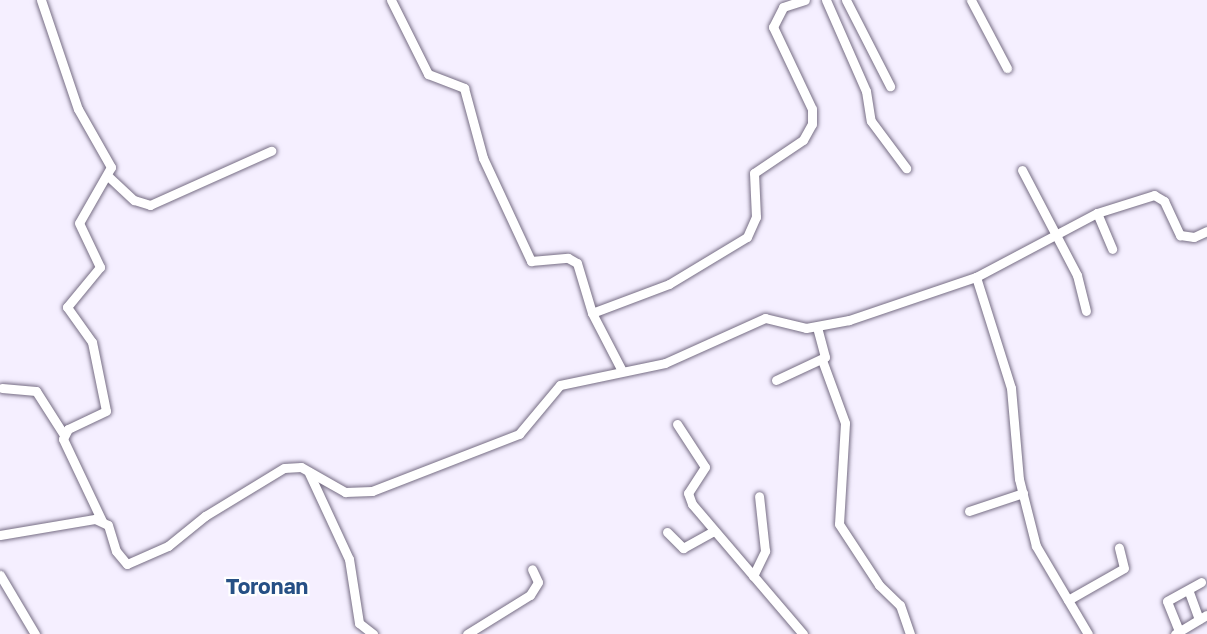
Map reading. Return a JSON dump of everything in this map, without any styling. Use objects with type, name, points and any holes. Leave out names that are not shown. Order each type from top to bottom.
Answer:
[{"type":"street","points":[[41,0],[78,109],[111,167],[109,177],[79,223],[100,267],[67,307],[92,342],[106,411],[64,435]]},
{"type":"street","points":[[391,0],[428,74],[464,88],[483,158],[531,261],[573,259],[592,313],[621,369]]},
{"type":"street","points":[[592,313],[669,284],[747,237],[756,217],[754,173],[802,140],[812,124],[812,109],[773,27],[783,7],[805,0]]},
{"type":"street","points":[[826,0],[866,91],[871,121],[906,168]]},
{"type":"street","points":[[846,0],[890,86]]},
{"type":"street","points":[[971,0],[1007,68]]},
{"type":"street","points":[[109,177],[141,204],[156,204],[272,151]]},
{"type":"street","points":[[1022,170],[1077,275],[1086,312]]},
{"type":"street","points":[[2,388],[36,391],[64,435],[63,446],[128,564],[168,546],[205,516],[284,468],[307,470],[345,492],[372,491],[519,434],[560,385],[621,369],[665,363],[765,318],[816,328],[976,277],[1098,213],[1154,195],[1164,201],[1180,235],[1194,237],[1207,231]]},
{"type":"street","points":[[1098,213],[1112,249]]},
{"type":"street","points":[[976,277],[1011,388],[1023,493],[1036,546],[1088,634]]},
{"type":"street","points":[[816,328],[826,350],[822,360],[845,423],[841,531],[859,549],[879,585],[900,605],[910,634]]},
{"type":"street","points":[[776,380],[822,360]]},
{"type":"street","points":[[677,424],[705,467],[688,498],[712,532],[803,634]]},
{"type":"street","points":[[307,470],[350,559],[363,628],[373,634]]},
{"type":"street","points":[[969,511],[1023,493]]},
{"type":"street","points":[[753,576],[765,551],[759,496]]},
{"type":"street","points":[[0,535],[102,520]]},
{"type":"street","points":[[667,532],[683,548],[712,532]]},
{"type":"street","points":[[1068,600],[1124,568],[1119,548]]},
{"type":"street","points":[[467,634],[530,595],[538,582],[532,569]]},
{"type":"street","points":[[0,575],[35,634]]},
{"type":"street","points":[[1189,592],[1203,617],[1177,632],[1166,604],[1189,592],[1201,582]]},
{"type":"street","points":[[354,634],[363,628]]},
{"type":"district","name":"Toronan","points":[[267,586]]}]
